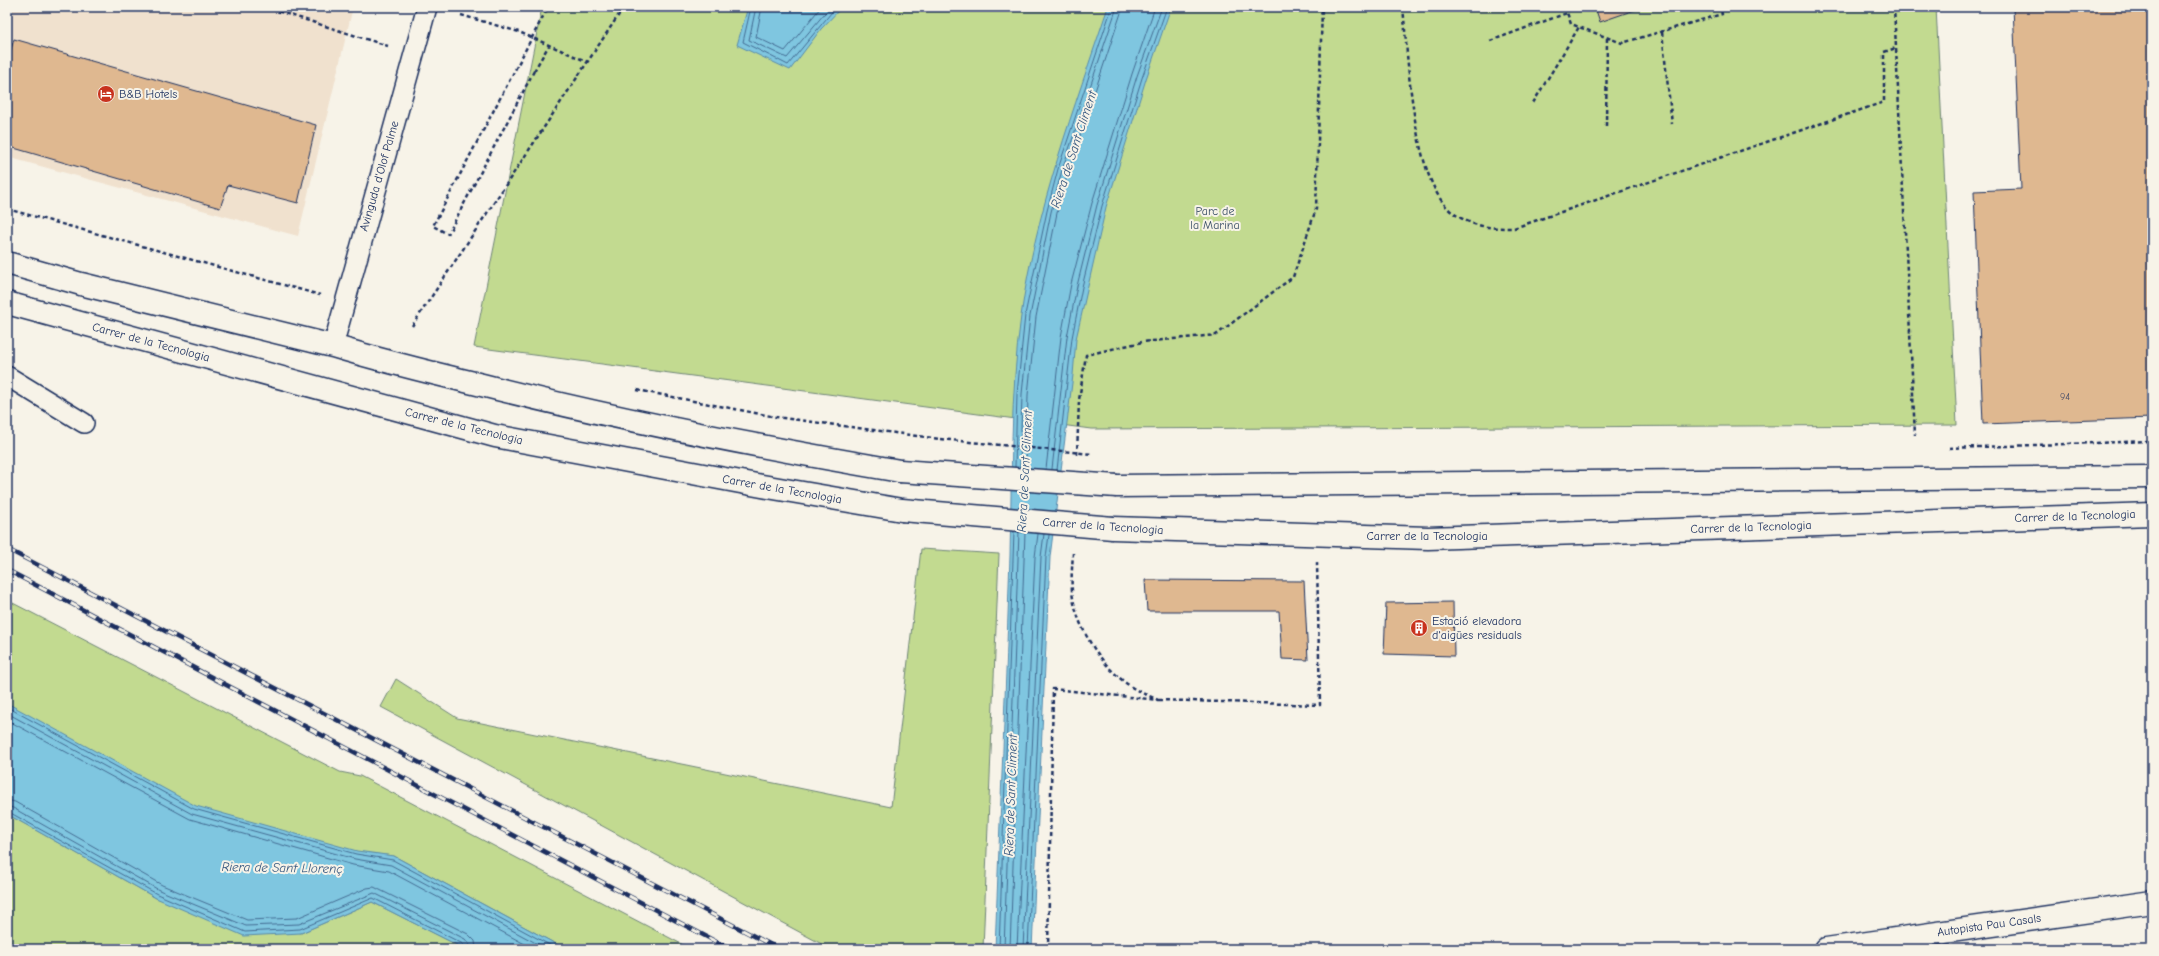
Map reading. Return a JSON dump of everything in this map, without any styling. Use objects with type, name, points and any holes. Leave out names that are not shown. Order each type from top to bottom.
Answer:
[{"type":"main road","points":[[7,263],[81,284],[333,346],[371,358],[584,411],[770,449],[900,471],[1117,486],[2152,478]]},
{"type":"main road","name":"Carrer de la Tecnologia","points":[[7,303],[495,436],[762,486],[902,510],[1113,528],[1428,538],[2152,514]]},
{"type":"main road","name":"Autopista Pau Casals","points":[[1826,949],[2152,902]]},
{"type":"lane","name":"Avinguda d'Olof Palme","points":[[333,346],[427,7]]},
{"type":"lane","points":[[7,376],[84,423]]},
{"type":"path","points":[[265,7],[414,54]]},
{"type":"path","points":[[548,7],[433,226],[448,234],[549,45]]},
{"type":"path","points":[[412,326],[624,7]]},
{"type":"path","points":[[1076,463],[1079,400],[1086,355],[1142,342],[1216,335],[1293,277],[1316,209],[1322,7]]},
{"type":"path","points":[[1402,7],[1417,138],[1428,175],[1438,198],[1455,215],[1482,228],[1514,228],[1884,102],[1884,52],[1896,48]]},
{"type":"path","points":[[1565,7],[1571,24],[1622,43],[1722,14],[1720,7]]},
{"type":"path","points":[[1894,7],[1915,435]]},
{"type":"path","points":[[1490,41],[1567,13]]},
{"type":"path","points":[[461,15],[519,32],[588,62]]},
{"type":"path","points":[[1533,102],[1579,27]]},
{"type":"path","points":[[1662,32],[1672,124]]},
{"type":"path","points":[[1606,126],[1607,38]]},
{"type":"path","points":[[7,209],[344,302]]},
{"type":"path","points":[[631,389],[776,417],[940,439],[1094,454]]},
{"type":"path","points":[[2140,442],[2152,441]]},
{"type":"path","points":[[1073,550],[1071,581],[1073,602],[1088,638],[1101,657],[1117,674],[1133,688],[1158,700]]},
{"type":"path","points":[[1048,949],[1053,689],[1158,700],[1320,705],[1318,557]]},
{"type":"shaded area","points":[[7,7],[353,7],[298,236],[7,157]]},
{"type":"green space","name":"Parc de la Marina","points":[[542,7],[1936,7],[1957,425],[1091,429],[474,347]]},
{"type":"green space","points":[[921,549],[999,554],[983,949],[831,949],[381,707],[396,679],[457,718],[891,807]]},
{"type":"green space","points":[[7,600],[340,772],[360,776],[691,949],[565,949],[394,856],[216,837],[7,728]]},
{"type":"green space","points":[[7,814],[156,898],[301,933],[372,902],[465,949],[7,949]]},
{"type":"water","points":[[748,7],[842,7],[821,29],[790,70],[737,45]]},
{"type":"water","name":"Riera de Sant Climent","points":[[1108,7],[1171,7],[1146,79],[1106,207],[1076,339],[1073,375],[1050,557],[1032,949],[995,949],[1010,556],[1013,406],[1017,346],[1028,276],[1046,198],[1069,121]]},
{"type":"water","name":"Riera de Sant Llorenç","points":[[7,703],[196,806],[357,851],[394,856],[565,949],[465,949],[372,902],[301,933],[244,936],[156,898],[7,814]]},
{"type":"building","points":[[1595,7],[1643,7],[1600,22]]},
{"type":"building","points":[[2013,7],[2152,7],[2152,418],[1983,424],[1974,191],[2021,189]]},
{"type":"building","name":"B&B Hotels","points":[[14,39],[316,125],[298,203],[228,185],[220,208],[7,146],[7,63]]},
{"type":"building","points":[[1145,580],[1304,581],[1308,660],[1282,659],[1279,611],[1147,611]]},
{"type":"building","name":"Estació elevadora d'aigües residuals","points":[[1453,602],[1454,656],[1384,654],[1386,603]]},
{"type":"railway","points":[[7,549],[779,949]]},
{"type":"railway","points":[[7,570],[730,949]]},
{"type":"place","name":"B&B Hotels","points":[[106,94]]},
{"type":"place","name":"Estació elevadora d'aigües residuals","points":[[1419,628]]}]
